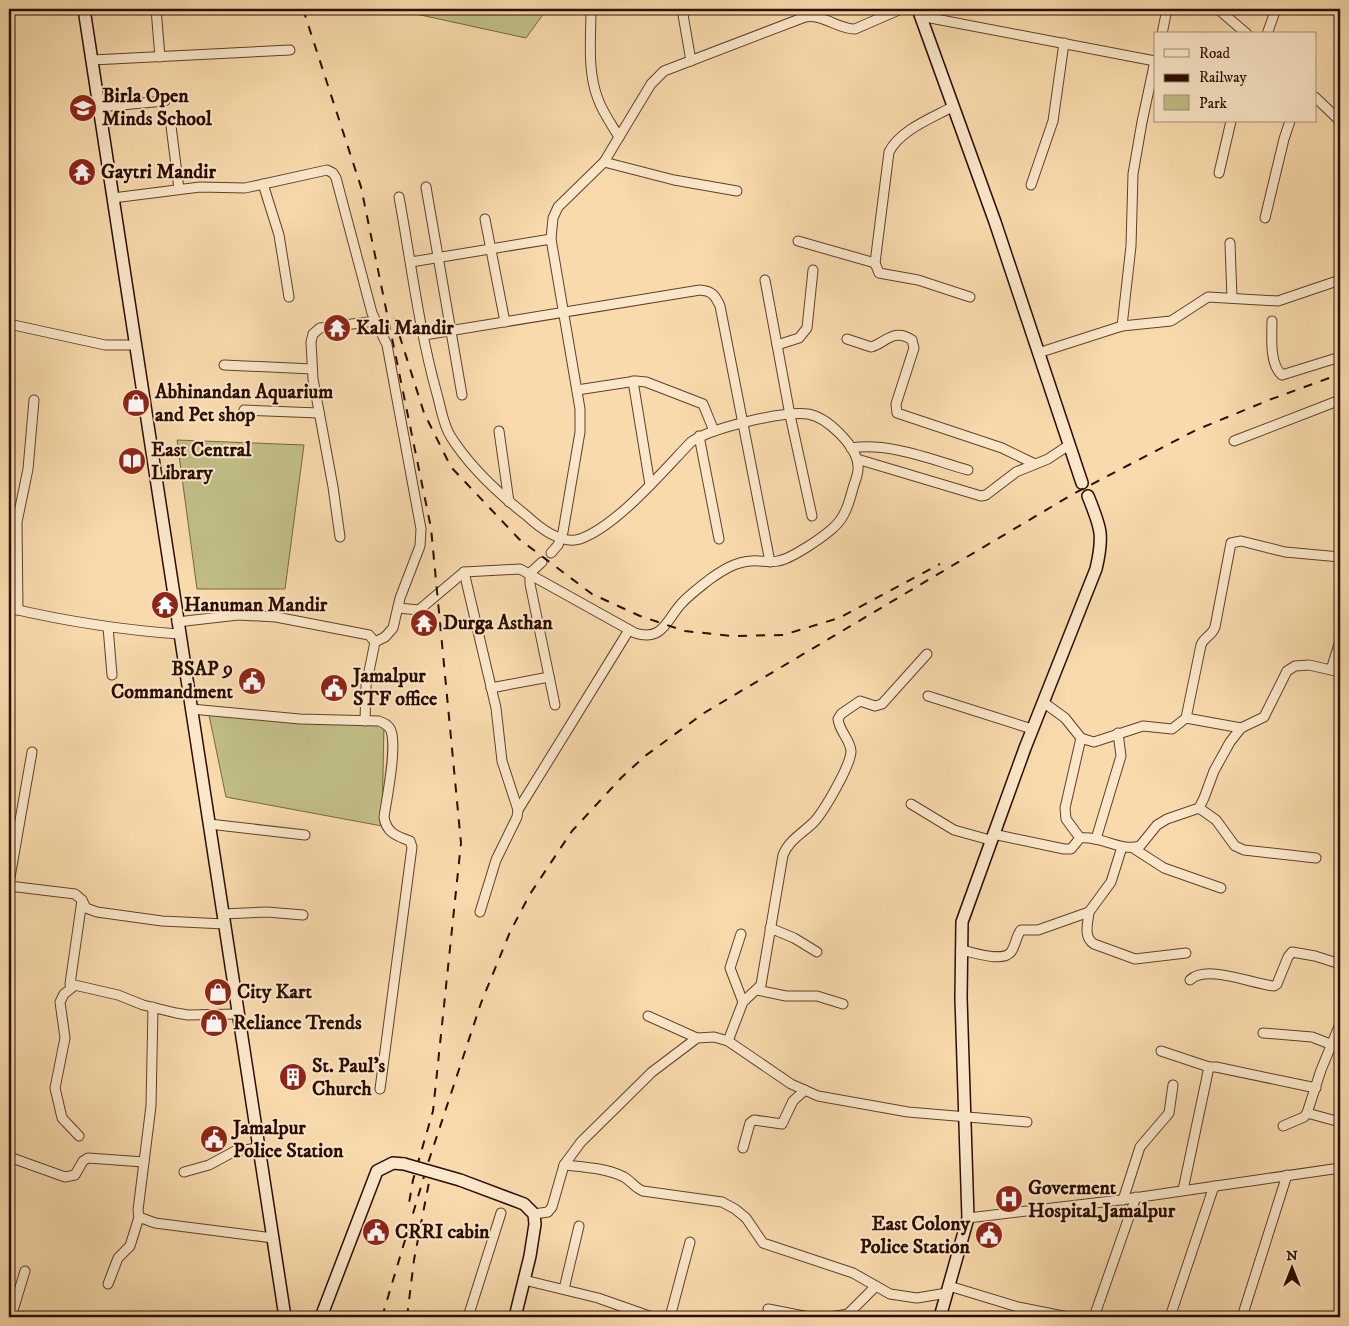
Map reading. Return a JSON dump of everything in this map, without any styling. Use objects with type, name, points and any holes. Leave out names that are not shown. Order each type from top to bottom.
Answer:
[{"type":"street","points":[[84,9],[178,628],[199,710],[209,824],[285,1317]]},
{"type":"street","points":[[156,9],[160,57]]},
{"type":"street","points":[[591,9],[591,62],[594,86],[603,111],[619,137]]},
{"type":"street","points":[[682,9],[691,61]]},
{"type":"street","points":[[551,553],[561,540],[580,432],[577,390],[551,239],[553,218],[558,208],[604,162],[656,77],[691,61],[805,17],[819,17],[848,29],[855,29],[901,9]]},
{"type":"street","points":[[1162,32],[1167,9]]},
{"type":"street","points":[[1218,9],[1244,32]]},
{"type":"street","points":[[1268,32],[1276,9]]},
{"type":"street","points":[[919,12],[1154,61]]},
{"type":"street","points":[[919,12],[995,222],[1082,483]]},
{"type":"street","points":[[1031,185],[1053,121],[1064,43]]},
{"type":"street","points":[[92,60],[290,50]]},
{"type":"street","points":[[1122,326],[1131,246],[1130,204],[1142,122],[1154,66]]},
{"type":"street","points":[[1316,98],[1340,121]]},
{"type":"street","points":[[99,107],[165,101]]},
{"type":"street","points":[[952,107],[904,135],[892,146],[875,262],[879,273],[885,276],[918,280],[970,297]]},
{"type":"street","points":[[1219,173],[1231,122]]},
{"type":"street","points":[[1265,218],[1290,122]]},
{"type":"street","points":[[171,126],[179,190]]},
{"type":"street","points":[[604,162],[674,180],[736,190]]},
{"type":"street","points":[[113,198],[219,186],[245,188],[327,170],[333,173],[336,178],[376,321],[387,345],[421,529],[420,546],[398,608],[393,628],[385,637],[375,642]]},
{"type":"street","points":[[263,184],[279,235],[289,297]]},
{"type":"street","points":[[426,187],[440,257],[462,395]]},
{"type":"street","points":[[398,608],[410,611],[419,610],[464,572],[510,569],[530,573],[629,630],[642,635],[663,629],[683,602],[722,571],[743,562],[770,562],[784,559],[834,528],[848,507],[858,466],[857,459],[851,448],[839,433],[821,419],[808,414],[790,415],[714,431],[699,436],[626,508],[594,532],[579,539],[561,540],[535,523],[509,502],[480,473],[450,436],[429,365],[399,197]]},
{"type":"street","points":[[486,219],[505,322]]},
{"type":"street","points":[[411,262],[551,239]]},
{"type":"street","points":[[798,240],[875,262]]},
{"type":"street","points":[[1230,243],[1232,298]]},
{"type":"street","points":[[777,345],[798,338],[807,328],[813,270]]},
{"type":"street","points":[[765,280],[790,415],[812,516]]},
{"type":"street","points":[[1038,353],[1122,326],[1171,321],[1208,297],[1278,301],[1340,280]]},
{"type":"street","points":[[424,335],[709,290],[715,296],[720,306],[770,562]]},
{"type":"street","points":[[1272,320],[1272,349],[1278,369],[1282,375],[1340,357]]},
{"type":"street","points":[[340,537],[312,369],[311,342],[316,331],[376,321]]},
{"type":"street","points":[[9,324],[105,344],[135,345]]},
{"type":"street","points":[[847,339],[871,347],[890,336],[908,337],[912,340],[914,348],[896,404],[897,413],[1002,448],[1035,464]]},
{"type":"street","points":[[224,365],[312,369]]},
{"type":"street","points":[[577,390],[633,381],[646,382],[704,404],[714,431]]},
{"type":"street","points":[[633,381],[650,485]]},
{"type":"street","points":[[18,610],[17,522],[28,469],[34,400]]},
{"type":"street","points":[[1234,441],[1340,400]]},
{"type":"street","points":[[244,410],[319,413]]},
{"type":"street","points":[[499,430],[509,502]]},
{"type":"street","points":[[699,436],[720,540]]},
{"type":"street","points":[[857,459],[981,496],[986,495],[1016,472],[1048,459],[1069,445]]},
{"type":"street","points":[[851,448],[862,446],[893,451],[968,470]]},
{"type":"street","points":[[940,1317],[968,1218],[961,950],[961,930],[964,911],[1032,729],[1096,569],[1100,551],[1101,530],[1088,496]]},
{"type":"street","points":[[1043,702],[1065,718],[1082,738],[1094,742],[1143,726],[1172,729],[1186,718],[1201,645],[1211,635],[1215,627],[1231,542],[1241,542],[1285,552],[1340,557]]},
{"type":"street","points":[[530,573],[542,562]]},
{"type":"street","points":[[464,572],[491,688],[502,760],[518,810]]},
{"type":"street","points":[[530,573],[531,592],[555,705]]},
{"type":"street","points":[[9,608],[108,628],[178,628],[238,615],[276,617],[368,635],[375,642]]},
{"type":"street","points":[[108,628],[112,675]]},
{"type":"street","points":[[480,912],[496,860],[517,817],[518,810],[629,630]]},
{"type":"street","points":[[1082,738],[1065,808],[1066,819],[1080,838],[1122,847],[1133,848],[1140,846],[1157,825],[1167,819],[1198,808],[1204,798],[1214,771],[1241,728],[1264,717],[1287,671],[1295,666],[1309,665],[1336,671],[1340,641]]},
{"type":"street","points":[[364,721],[366,686],[375,642]]},
{"type":"street","points":[[728,1042],[743,1002],[748,995],[757,990],[763,979],[779,869],[785,849],[822,811],[849,760],[850,744],[838,719],[860,701],[875,706],[882,704],[926,654]]},
{"type":"street","points":[[491,688],[549,678]]},
{"type":"street","points":[[928,696],[1032,729]]},
{"type":"street","points":[[199,710],[300,719],[384,723],[392,732],[392,759],[384,817],[385,825],[396,836],[410,841],[412,847],[380,1089]]},
{"type":"street","points":[[1186,718],[1241,728]]},
{"type":"street","points":[[1096,840],[1121,756],[1118,733]]},
{"type":"street","points":[[32,752],[9,884],[68,892],[79,896],[86,908],[97,912],[162,920],[224,919],[267,912],[303,915]]},
{"type":"street","points":[[911,804],[954,830],[1064,850],[1071,848],[1080,838]]},
{"type":"street","points":[[1198,808],[1216,820],[1235,846],[1244,850],[1316,858]]},
{"type":"street","points":[[209,824],[305,835]]},
{"type":"street","points":[[1122,847],[1111,882],[1089,912],[1087,935],[1089,940],[1094,944],[1135,959],[1186,953]]},
{"type":"street","points":[[1133,848],[1172,871],[1221,888]]},
{"type":"street","points":[[82,900],[69,979],[70,984],[118,995],[153,1007],[188,1015],[238,1014]]},
{"type":"street","points":[[961,950],[994,956],[1006,955],[1012,950],[1021,930],[1038,930],[1089,912]]},
{"type":"street","points":[[770,928],[794,938],[817,952]]},
{"type":"street","points":[[741,934],[730,968],[743,1002]]},
{"type":"street","points":[[1190,980],[1194,976],[1210,973],[1274,986],[1288,957],[1294,952],[1340,964]]},
{"type":"street","points":[[74,986],[64,994],[60,1002],[65,1038],[55,1088],[62,1118],[79,1136]]},
{"type":"street","points":[[757,990],[786,996],[816,996],[843,1004]]},
{"type":"street","points":[[108,1284],[118,1258],[130,1246],[139,1217],[138,1210],[150,1106],[153,1007]]},
{"type":"street","points":[[648,1016],[697,1038],[714,1037],[728,1042],[791,1084],[835,1100],[908,1112],[1027,1122]]},
{"type":"street","points":[[1283,1126],[1304,1117],[1307,1113],[1330,1044],[1340,1024]]},
{"type":"street","points":[[1263,1032],[1309,1037],[1330,1044]]},
{"type":"street","points":[[534,1214],[548,1212],[552,1207],[564,1165],[581,1142],[652,1072],[697,1038]]},
{"type":"street","points":[[1161,1051],[1209,1068],[1216,1066],[1316,1088]]},
{"type":"street","points":[[1183,1190],[1209,1068]]},
{"type":"street","points":[[1123,1200],[1140,1147],[1169,1113],[1173,1085]]},
{"type":"street","points":[[743,1148],[750,1123],[754,1120],[782,1124],[793,1101],[805,1090]]},
{"type":"street","points":[[1307,1113],[1340,1122]]},
{"type":"street","points":[[184,1172],[210,1165],[235,1151],[259,1148]]},
{"type":"street","points":[[12,1158],[64,1177],[75,1174],[83,1161],[88,1158],[144,1162]]},
{"type":"street","points":[[321,1317],[377,1170],[393,1163],[404,1164],[460,1180],[524,1204],[534,1214],[535,1224],[515,1317]]},
{"type":"street","points":[[564,1165],[614,1173],[626,1178],[637,1189],[643,1191],[722,1202],[735,1208],[746,1218],[763,1243],[853,1273],[890,1294],[904,1298],[917,1298],[948,1290],[1068,1317]]},
{"type":"street","points":[[968,1218],[1123,1200],[1340,1168]]},
{"type":"street","points":[[1242,1317],[1287,1175]]},
{"type":"street","points":[[1170,1317],[1214,1186]]},
{"type":"street","points":[[1094,1317],[1136,1198]]},
{"type":"street","points":[[468,1317],[501,1213]]},
{"type":"street","points":[[139,1217],[155,1224],[273,1238]]},
{"type":"street","points":[[564,1289],[579,1226]]},
{"type":"street","points":[[670,1317],[690,1242]]},
{"type":"street","points":[[11,1317],[13,1295],[25,1271]]},
{"type":"street","points":[[524,1280],[598,1298],[652,1317]]},
{"type":"street","points":[[830,1317],[848,1314],[876,1286]]},
{"type":"street","points":[[768,1310],[809,1317]]},
{"type":"green space","points":[[393,9],[547,9],[526,38]]},
{"type":"green space","points":[[177,440],[304,445],[285,589],[197,589]]},
{"type":"green space","points":[[208,710],[384,723],[382,826],[226,797]]},
{"type":"railway","points":[[303,9],[361,187],[431,528],[461,843],[433,1111],[413,1180],[408,1209]]},
{"type":"railway","points":[[394,318],[424,413],[451,467],[519,539],[592,594],[640,616],[685,631],[732,636],[783,635],[839,618],[940,564]]},
{"type":"railway","points":[[382,1317],[429,1160],[481,1003],[510,932],[530,894],[572,831],[621,778],[645,756],[704,713],[1073,494],[1196,430],[1269,400],[1340,374]]},
{"type":"railway","points":[[407,1317],[414,1260],[430,1177]]},
{"type":"place","name":"Birla Open Minds School","points":[[83,108]]},
{"type":"place","name":"Gaytri Mandir","points":[[82,172]]},
{"type":"place","name":"Kali Mandir","points":[[337,328]]},
{"type":"place","name":"Abhinandan Aquarium and Pet shop","points":[[136,403]]},
{"type":"place","name":"East Central Library","points":[[132,461]]},
{"type":"place","name":"Hanuman Mandir","points":[[165,605]]},
{"type":"place","name":"Durga Asthan","points":[[424,623]]},
{"type":"place","name":"BSAP 9 Commandment","points":[[252,681]]},
{"type":"place","name":"Jamalpur STF office","points":[[334,688]]},
{"type":"place","name":"City Kart","points":[[218,992]]},
{"type":"place","name":"Reliance Trends","points":[[214,1023]]},
{"type":"place","name":"St. Paul's Church","points":[[293,1077]]},
{"type":"place","name":"Jamalpur Police Station","points":[[214,1139]]},
{"type":"place","name":"Goverment Hospital,Jamalpur","points":[[1009,1199]]},
{"type":"place","name":"CRRI cabin","points":[[376,1232]]},
{"type":"place","name":"East Colony Police Station","points":[[989,1235]]}]
